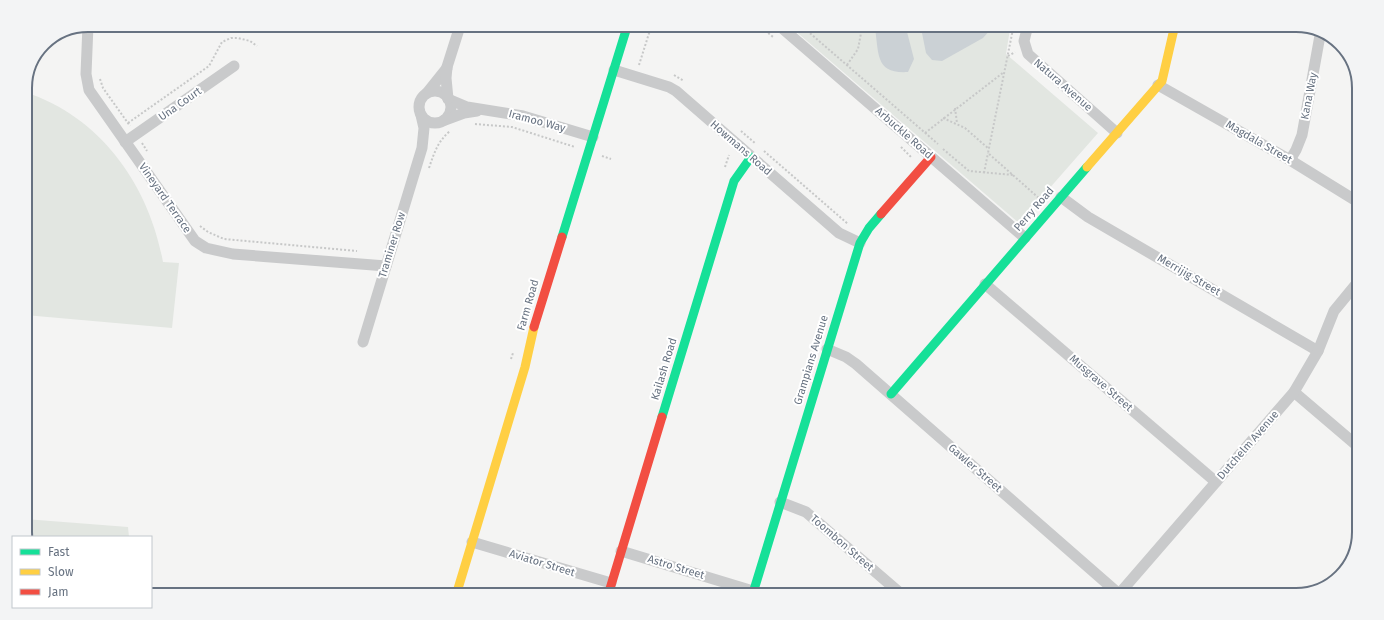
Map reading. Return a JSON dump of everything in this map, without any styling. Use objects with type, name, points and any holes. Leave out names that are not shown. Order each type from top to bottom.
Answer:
[{"type":"street","name":"Vineyard Terrace","points":[[88,32],[86,74],[90,90],[195,240],[206,248],[233,254],[386,266]]},
{"type":"street","points":[[447,67],[422,98],[419,104],[421,116],[430,123],[444,121],[450,112],[446,78],[447,67],[458,32]]},
{"type":"street","name":"Farm Road","points":[[458,588],[525,367],[533,331],[625,32]]},
{"type":"street","name":"Arbuckle Road","points":[[787,32],[1025,238]]},
{"type":"street","name":"Natura Avenue","points":[[1026,32],[1024,41],[1028,54],[1117,133]]},
{"type":"street","name":"Perry Road","points":[[891,394],[1158,85],[1164,75],[1173,32]]},
{"type":"street","name":"Kana Way","points":[[1290,160],[1302,135],[1320,37]]},
{"type":"street","name":"Una Court","points":[[125,142],[234,66]]},
{"type":"street","name":"Howmans Road","points":[[614,70],[676,91],[839,233],[860,243]]},
{"type":"street","name":"Magdala Street","points":[[1158,85],[1290,160],[1352,198]]},
{"type":"street","points":[[427,93],[439,92],[448,99]]},
{"type":"street","name":"Iramoo Way","points":[[448,99],[481,111],[523,116],[593,137]]},
{"type":"street","name":"Iramoo Way","points":[[444,121],[464,113],[481,111]]},
{"type":"street","name":"Traminer Row","points":[[363,342],[422,148],[424,128],[421,116]]},
{"type":"street","name":"Traminer Row","points":[[422,148],[431,134],[444,121]]},
{"type":"street","name":"Kailash Road","points":[[610,588],[734,181],[751,157]]},
{"type":"street","name":"Grampians Avenue","points":[[754,588],[860,243],[869,228],[931,157]]},
{"type":"street","name":"Merrijig Street","points":[[1060,197],[1088,217],[1318,351]]},
{"type":"street","name":"Musgrave Street","points":[[985,284],[1216,482]]},
{"type":"street","name":"Dutchelm Avenue","points":[[1124,588],[1294,392],[1318,351],[1334,311],[1352,289]]},
{"type":"street","name":"Gawler Street","points":[[827,349],[851,360],[1112,588]]},
{"type":"street","points":[[1294,392],[1352,441]]},
{"type":"street","name":"Toombon Street","points":[[780,502],[806,512],[894,588]]},
{"type":"street","name":"Aviator Street","points":[[472,542],[610,588]]},
{"type":"street","name":"Astro Street","points":[[621,551],[740,588]]},
{"type":"path","points":[[635,77],[649,32]]},
{"type":"path","points":[[767,32],[774,38]]},
{"type":"path","points":[[809,32],[969,171],[1013,175]]},
{"type":"path","points":[[847,66],[858,49],[861,32]]},
{"type":"path","points":[[984,172],[1012,32]]},
{"type":"path","points":[[128,123],[209,66],[217,49],[225,41],[238,38],[250,41],[257,46]]},
{"type":"path","points":[[98,72],[103,88],[148,153]]},
{"type":"path","points":[[925,133],[955,108],[1004,72]]},
{"type":"path","points":[[955,108],[957,124]]},
{"type":"path","points":[[943,118],[965,128],[988,149]]},
{"type":"path","points":[[473,124],[512,127],[610,159]]},
{"type":"path","points":[[428,170],[436,147],[442,138],[455,128]]},
{"type":"path","points":[[895,142],[913,158],[911,160],[921,168]]},
{"type":"path","points":[[988,153],[1042,200]]},
{"type":"path","points":[[198,224],[208,232],[224,239],[358,251]]},
{"type":"shaded area","points":[[797,32],[1010,32],[1006,54],[1098,133],[1019,223]]},
{"type":"shaded area","points":[[875,32],[907,32],[914,59],[908,72],[889,70],[884,66],[878,54]]},
{"type":"shaded area","points":[[922,32],[988,32],[983,38],[942,61],[932,60],[926,53]]},
{"type":"shaded area","points":[[32,95],[52,103],[77,118],[98,136],[117,158],[133,181],[146,206],[156,234],[163,262],[179,263],[172,328],[32,316]]},
{"type":"shaded area","points":[[32,520],[128,527],[129,536],[32,536]]},
{"type":"traffic: fast","points":[[562,237],[625,32]]},
{"type":"traffic: fast","points":[[662,417],[734,181],[751,157]]},
{"type":"traffic: fast","points":[[891,394],[1087,167]]},
{"type":"traffic: fast","points":[[755,588],[860,243],[869,228],[881,214]]},
{"type":"traffic: slow","points":[[1087,167],[1162,81],[1173,32]]},
{"type":"traffic: slow","points":[[458,588],[525,367],[534,327]]},
{"type":"traffic: jam","points":[[881,214],[931,157]]},
{"type":"traffic: jam","points":[[534,327],[562,237]]},
{"type":"traffic: jam","points":[[610,588],[662,417]]}]
